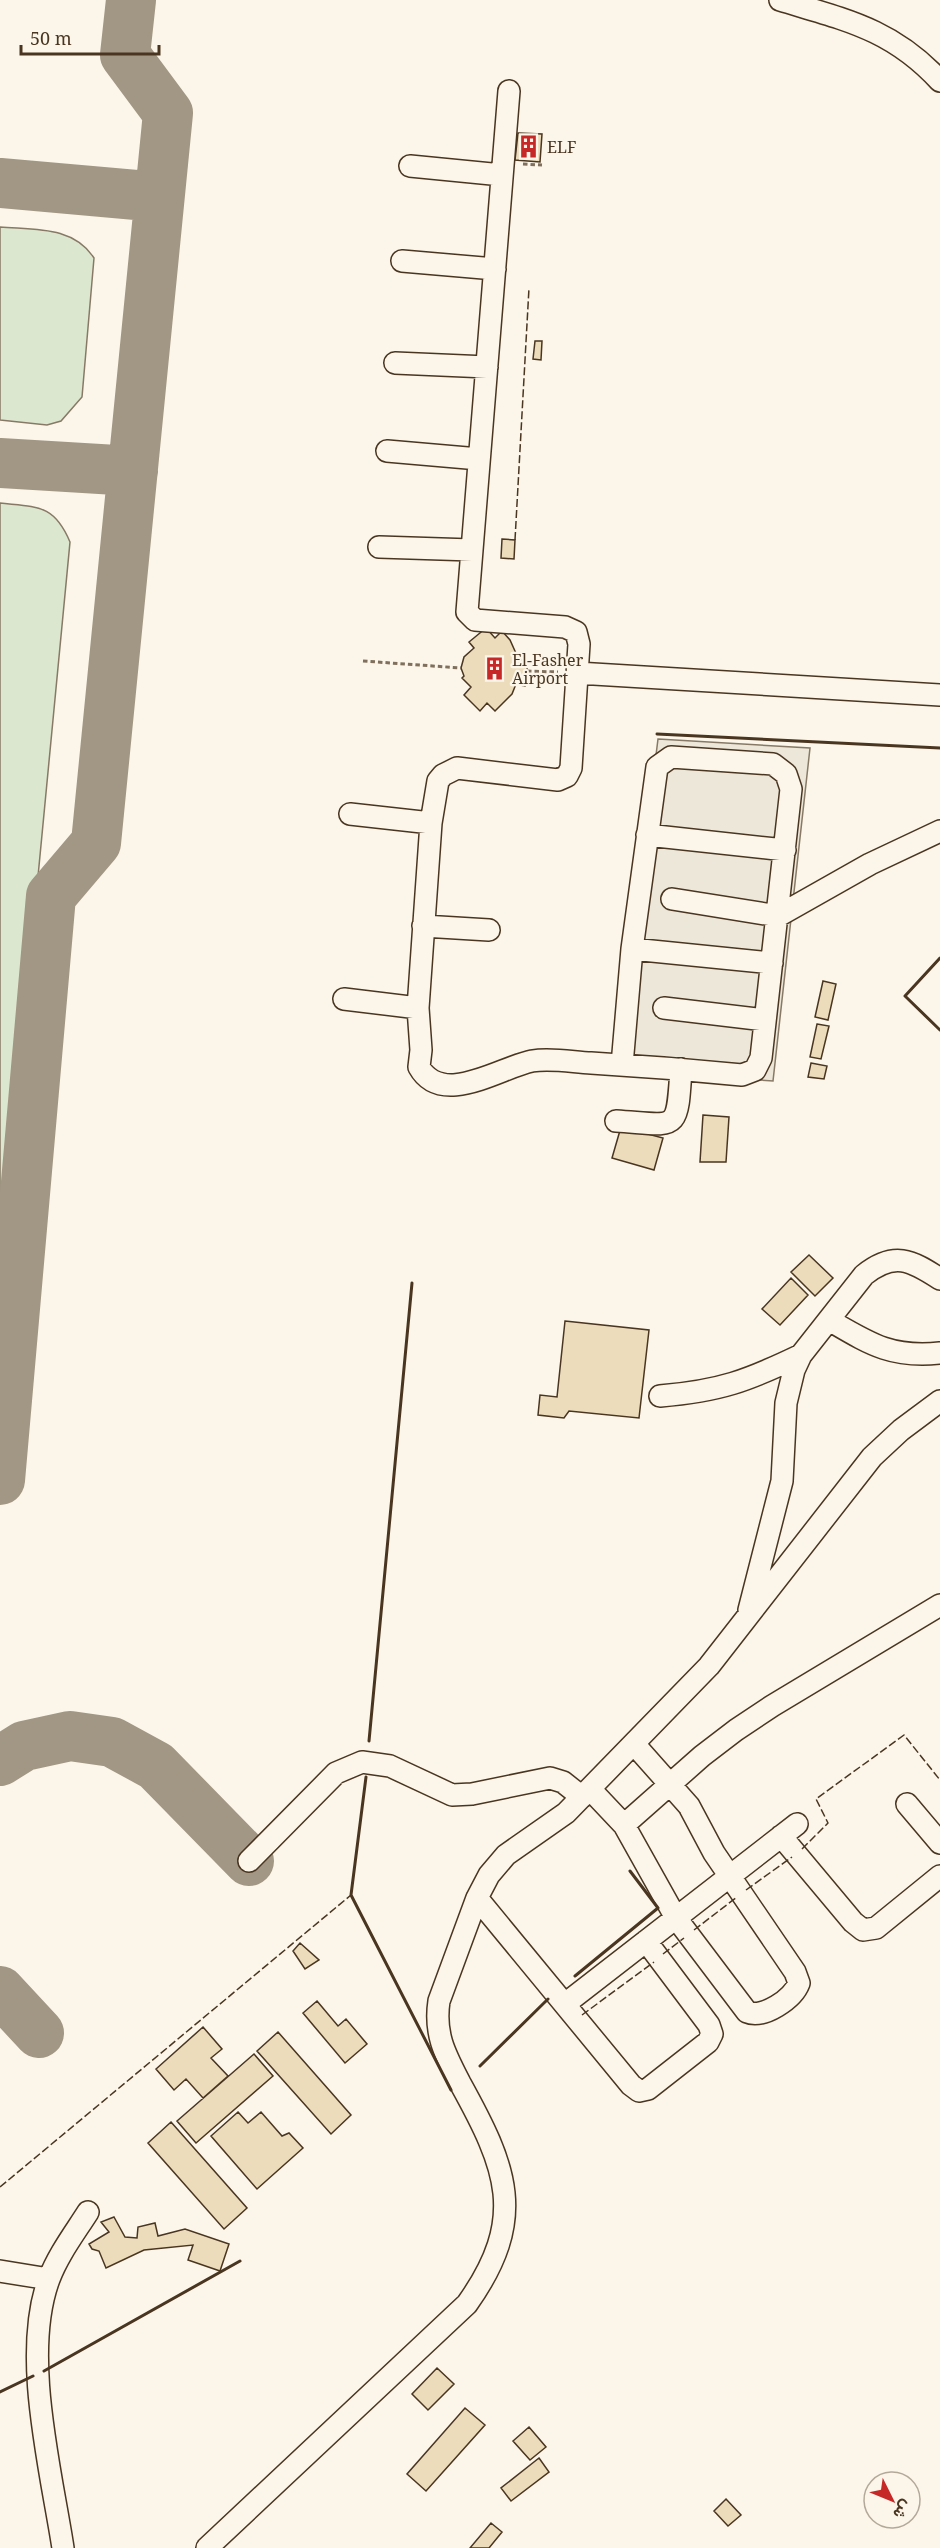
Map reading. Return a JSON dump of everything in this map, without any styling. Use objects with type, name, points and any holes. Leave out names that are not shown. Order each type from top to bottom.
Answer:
[{"type":"lane","points":[[780,0],[867,27],[894,40],[919,58],[940,81]]},
{"type":"lane","points":[[509,91],[467,606],[471,618],[571,628],[579,637],[570,768],[567,776],[558,780],[457,768],[449,771],[438,781],[431,823],[423,926],[418,1008],[421,1050],[419,1068],[434,1083],[479,1081],[519,1064],[538,1060],[749,1073],[754,1070],[761,1058],[791,789],[786,774],[773,764],[671,757],[665,759],[655,773],[633,949],[622,1065]]},
{"type":"lane","points":[[410,165],[502,175]]},
{"type":"lane","points":[[402,261],[495,269]]},
{"type":"lane","points":[[395,363],[487,367]]},
{"type":"lane","points":[[387,451],[479,459]]},
{"type":"lane","points":[[379,547],[472,550]]},
{"type":"lane","points":[[577,673],[940,694]]},
{"type":"lane","points":[[350,813],[431,823]]},
{"type":"lane","points":[[672,899],[778,916],[870,864],[940,831]]},
{"type":"lane","points":[[646,835],[785,850]]},
{"type":"lane","points":[[423,926],[489,930]]},
{"type":"lane","points":[[633,949],[772,963]]},
{"type":"lane","points":[[344,999],[418,1008]]},
{"type":"lane","points":[[663,1008],[765,1020]]},
{"type":"lane","points":[[615,1121],[662,1124],[673,1120],[679,1110],[681,1069]]},
{"type":"lane","points":[[747,1619],[782,1481],[788,1387],[801,1355],[864,1275],[875,1266],[890,1261],[904,1260],[918,1265],[940,1280]]},
{"type":"lane","points":[[829,1320],[876,1347],[890,1352],[920,1355],[940,1353]]},
{"type":"lane","points":[[660,1396],[722,1388],[743,1382],[801,1355]]},
{"type":"lane","points":[[207,2548],[467,2304],[488,2275],[500,2242],[505,2207],[502,2171],[490,2138],[441,2047],[437,2024],[440,2001],[457,1959],[477,1898],[489,1875],[506,1855],[566,1813],[709,1666],[872,1457],[901,1430],[940,1401]]},
{"type":"lane","points":[[624,1825],[702,1756],[772,1706],[940,1605]]},
{"type":"lane","points":[[249,1861],[336,1773],[362,1762],[390,1766],[452,1795],[472,1794],[550,1778],[586,1793],[624,1825],[676,1918],[747,2012],[764,2013],[793,1993],[799,1983],[795,1972],[714,1853],[696,1817],[634,1744]]},
{"type":"lane","points":[[907,1804],[940,1843]]},
{"type":"lane","points":[[565,2004],[789,1830],[853,1922],[863,1930],[876,1928],[940,1876]]},
{"type":"lane","points":[[477,1898],[634,2089],[648,2089],[665,2076],[708,2042],[712,2029],[646,1941]]},
{"type":"lane","points":[[63,2548],[44,2423],[37,2349],[38,2325],[49,2279],[60,2254],[88,2212]]},
{"type":"lane","points":[[0,2271],[49,2279]]},
{"type":"path","points":[[363,661],[461,668]]},
{"type":"path","points":[[527,670],[577,673]]},
{"type":"green space","points":[[0,227],[40,230],[64,235],[75,240],[94,258],[82,397],[61,421],[47,425],[0,420]]},
{"type":"green space","points":[[0,503],[34,507],[51,514],[58,520],[70,542],[37,887],[41,890],[0,1350]]},
{"type":"shaded area","points":[[658,739],[810,748],[773,1081],[617,1069]]},
{"type":"building","name":"ELF","points":[[518,133],[542,134],[540,162],[515,160]]},
{"type":"building","points":[[535,341],[542,341],[541,360],[533,359]]},
{"type":"building","points":[[502,539],[515,540],[514,559],[501,558]]},
{"type":"building","name":"El-Fasher Airport","points":[[486,628],[495,638],[502,631],[510,640],[519,660],[526,659],[527,668],[525,686],[516,684],[512,694],[495,711],[487,703],[480,711],[464,695],[471,687],[462,678],[464,676],[461,668],[464,657],[474,648],[469,642]]},
{"type":"building","points":[[823,981],[836,984],[828,1020],[815,1017]]},
{"type":"building","points":[[817,1024],[829,1026],[821,1059],[810,1057]]},
{"type":"building","points":[[811,1063],[827,1066],[824,1079],[808,1077]]},
{"type":"building","points":[[703,1115],[729,1117],[726,1162],[700,1162]]},
{"type":"building","points":[[621,1127],[663,1138],[654,1170],[612,1158]]},
{"type":"building","points":[[809,1255],[833,1278],[815,1296],[791,1272]]},
{"type":"building","points":[[791,1278],[808,1295],[780,1325],[762,1309]]},
{"type":"building","points":[[565,1321],[649,1330],[639,1418],[569,1411],[564,1418],[538,1415],[540,1395],[557,1397]]},
{"type":"building","points":[[300,1943],[319,1960],[305,1969],[293,1951]]},
{"type":"building","points":[[317,2001],[338,2026],[346,2019],[367,2044],[345,2063],[303,2013]]},
{"type":"building","points":[[203,2027],[222,2049],[211,2058],[228,2076],[203,2098],[186,2079],[174,2090],[156,2069]]},
{"type":"building","points":[[278,2032],[351,2115],[331,2134],[257,2051]]},
{"type":"building","points":[[254,2054],[273,2076],[196,2143],[177,2121]]},
{"type":"building","points":[[238,2112],[248,2123],[261,2112],[282,2136],[289,2133],[303,2148],[257,2189],[211,2136]]},
{"type":"building","points":[[171,2122],[247,2208],[224,2229],[148,2143]]},
{"type":"building","points":[[114,2217],[125,2237],[137,2238],[138,2227],[155,2223],[158,2236],[185,2229],[229,2244],[220,2271],[188,2260],[193,2245],[144,2250],[106,2268],[99,2251],[92,2249],[89,2244],[109,2232],[101,2222]]},
{"type":"building","points":[[437,2368],[454,2384],[428,2410],[412,2394]]},
{"type":"building","points":[[465,2408],[485,2425],[426,2491],[407,2474]]},
{"type":"building","points":[[529,2427],[546,2447],[530,2460],[513,2441]]},
{"type":"building","points":[[539,2458],[549,2472],[511,2501],[501,2488]]},
{"type":"building","points":[[726,2499],[741,2515],[728,2526],[714,2511]]},
{"type":"building","points":[[491,2523],[502,2532],[489,2548],[470,2548]]},
{"type":"taxiway","points":[[0,1480],[51,896],[96,843],[168,113],[125,55],[131,0]]},
{"type":"taxiway","points":[[0,183],[159,197]]},
{"type":"taxiway","points":[[0,463],[133,471]]},
{"type":"taxiway","points":[[0,1761],[24,1746],[70,1736],[112,1742],[156,1766],[249,1861]]},
{"type":"taxiway","points":[[0,1991],[39,2033]]},
{"type":"fence","points":[[515,540],[529,288]]},
{"type":"fence","points":[[802,1849],[828,1823],[816,1799],[904,1735],[940,1780]]},
{"type":"fence","points":[[746,1890],[792,1857]]},
{"type":"fence","points":[[0,2187],[351,1895]]},
{"type":"fence","points":[[694,1930],[737,1897]]},
{"type":"fence","points":[[663,1954],[684,1938]]},
{"type":"fence","points":[[582,2015],[654,1962]]},
{"type":"wall","points":[[657,734],[940,748]]},
{"type":"wall","points":[[940,958],[905,996],[940,1030]]},
{"type":"wall","points":[[369,1741],[412,1283]]},
{"type":"wall","points":[[366,1777],[351,1895],[451,2090]]},
{"type":"wall","points":[[575,1976],[658,1908],[630,1871]]},
{"type":"wall","points":[[480,2066],[548,1999]]},
{"type":"wall","points":[[44,2371],[240,2261]]},
{"type":"wall","points":[[0,2392],[33,2376]]},
{"type":"place","name":"ELF","points":[[529,147]]},
{"type":"place","name":"El-Fasher Airport","points":[[494,669]]}]
